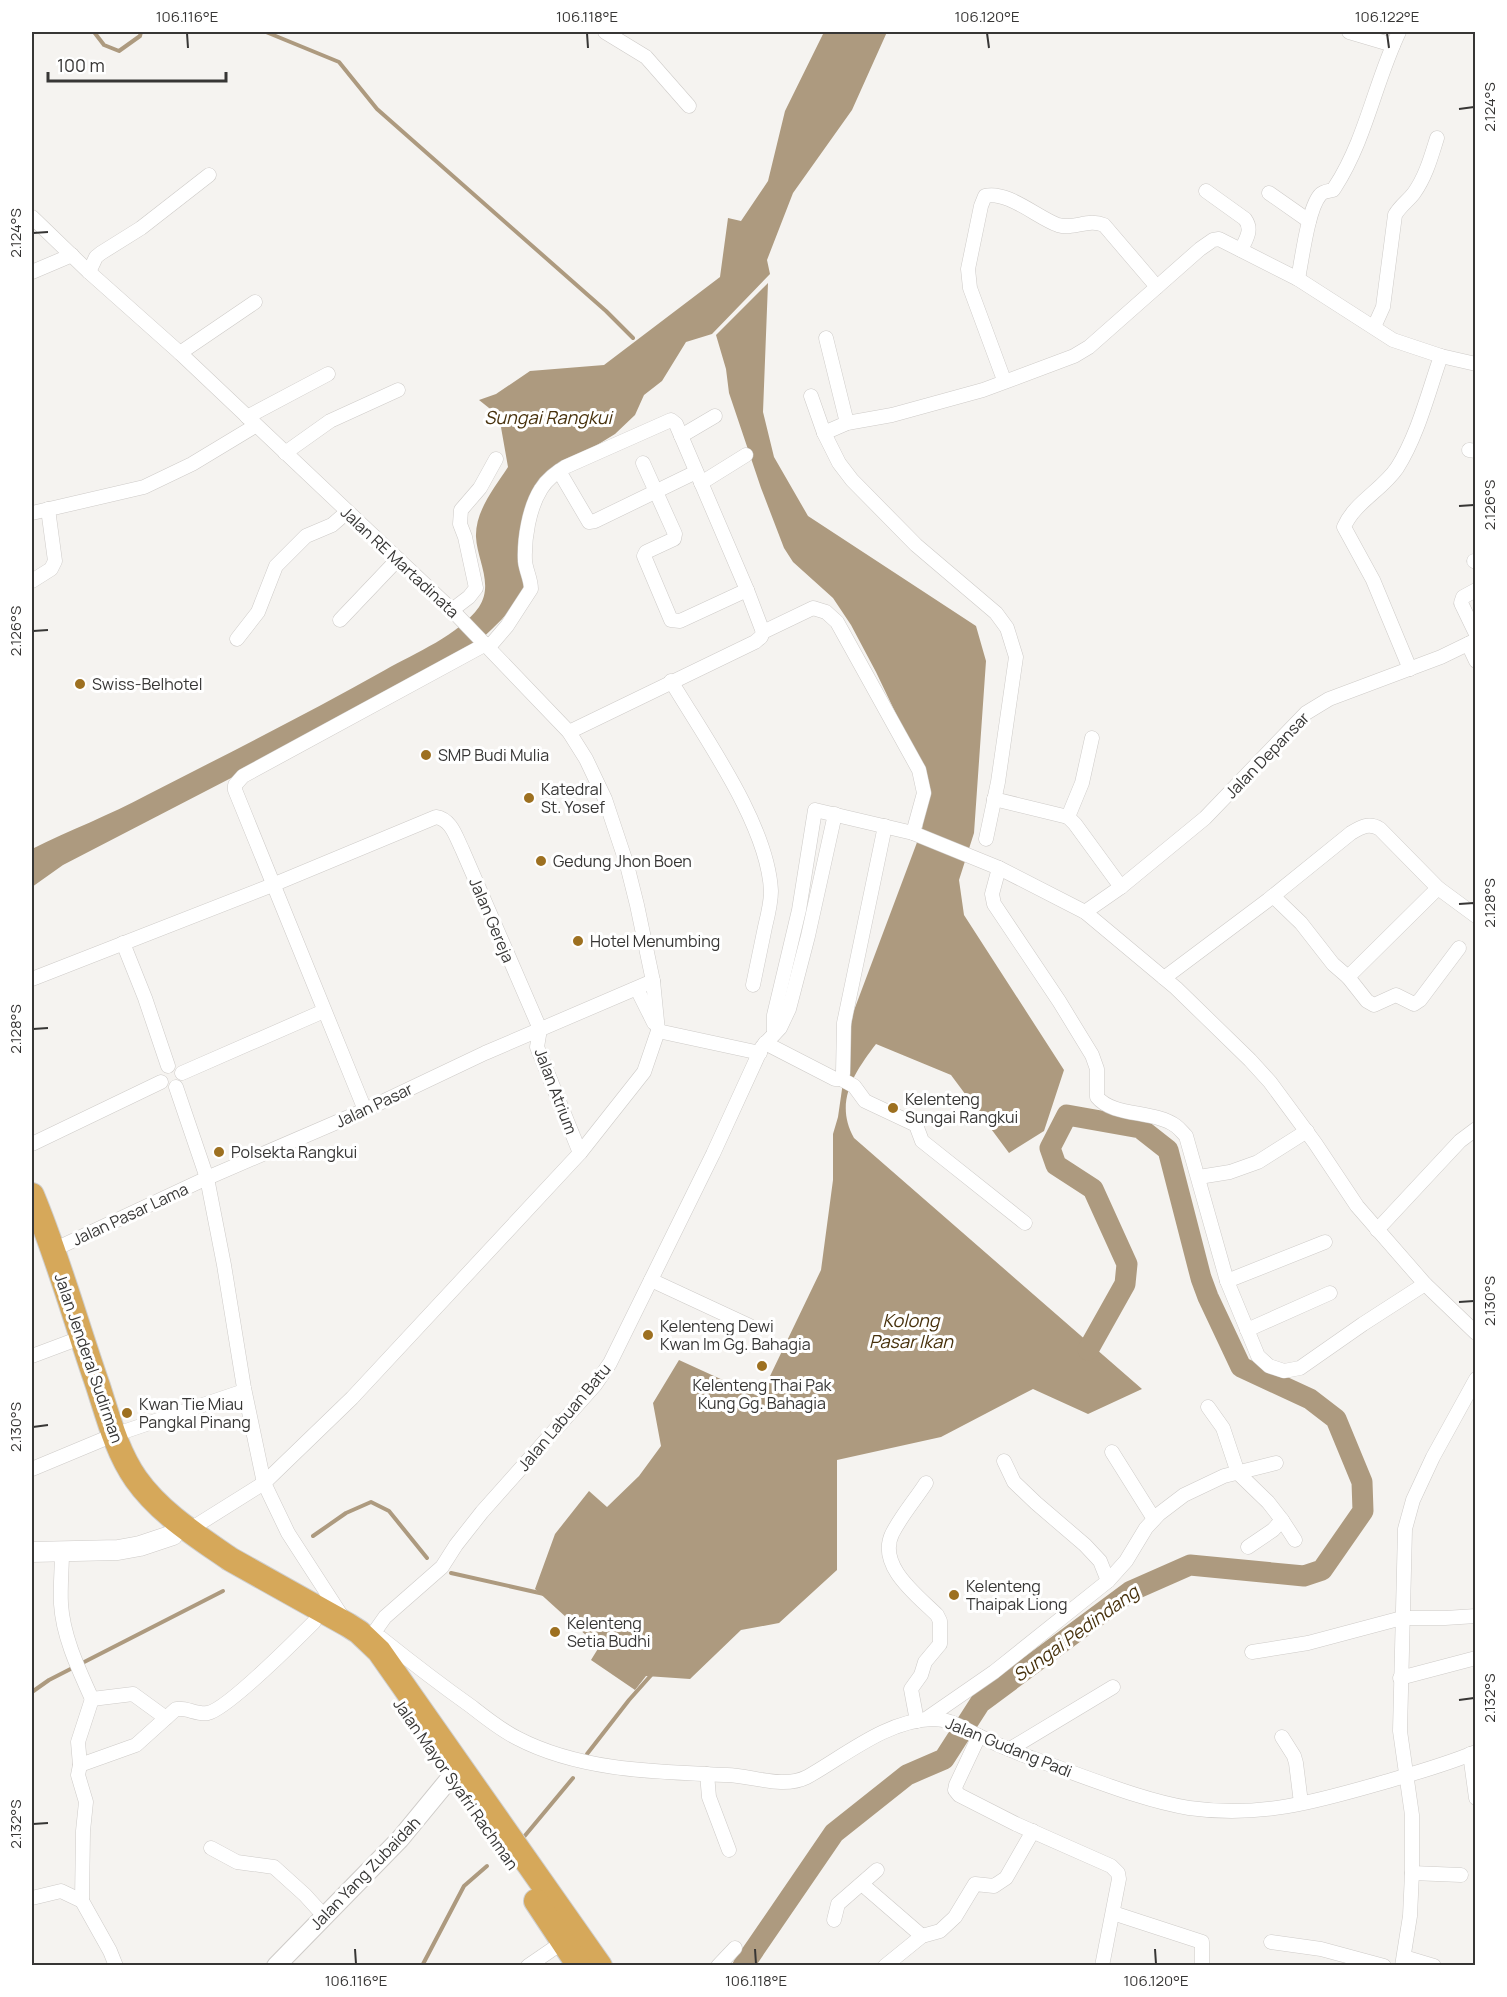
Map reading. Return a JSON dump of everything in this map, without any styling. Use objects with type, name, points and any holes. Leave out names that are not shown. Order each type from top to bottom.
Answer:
[{"type":"highway","name":"Jalan Jenderal Sudirman","points":[[32,1195],[53,1250],[116,1466],[127,1483],[150,1512],[181,1532],[360,1630]]},
{"type":"highway","name":"Jalan Jenderal Sudirman","points":[[32,1225],[72,1341],[109,1437]]},
{"type":"highway","name":"Jalan Jenderal Sudirman","points":[[181,1532],[219,1566],[314,1622]]},
{"type":"highway","name":"Jalan Mayor Syafri Rachman","points":[[314,1622],[351,1643],[376,1666],[579,1965]]},
{"type":"highway","name":"Jalan Mayor Syafri Rachman","points":[[360,1630],[379,1651],[600,1965]]},
{"type":"main road","points":[[32,1552],[130,1548],[181,1532]]},
{"type":"street","points":[[605,32],[646,57],[688,106]]},
{"type":"street","points":[[1349,32],[1368,35],[1393,45]]},
{"type":"street","points":[[1298,279],[1309,221],[1321,194],[1335,187],[1356,148],[1393,45],[1400,32]]},
{"type":"street","points":[[1374,327],[1383,307],[1395,215],[1413,195],[1423,177],[1437,138]]},
{"type":"street","points":[[89,272],[96,257],[141,228],[209,175]]},
{"type":"street","points":[[1206,190],[1245,219],[1249,225],[1250,231],[1241,250]]},
{"type":"street","points":[[1269,193],[1309,221]]},
{"type":"street","points":[[1004,380],[970,288],[968,269],[978,216],[985,196],[994,195],[1003,198],[1067,227],[1092,221],[1104,225],[1157,287]]},
{"type":"street","name":"Jalan RE Martadinata","points":[[32,217],[89,272],[180,353],[452,610],[569,732],[593,773],[617,832],[653,981],[658,1031]]},
{"type":"street","points":[[824,433],[847,423],[902,412],[983,390],[1004,380],[1074,356],[1089,347],[1213,240],[1219,239],[1298,279],[1393,340],[1441,356],[1476,364]]},
{"type":"street","points":[[32,272],[72,255]]},
{"type":"street","points":[[180,353],[255,302]]},
{"type":"street","points":[[826,338],[847,423]]},
{"type":"street","points":[[1410,669],[1373,580],[1344,527],[1358,507],[1380,488],[1396,468],[1415,432],[1441,356]]},
{"type":"street","points":[[32,513],[144,488],[192,464],[251,422],[328,374]]},
{"type":"street","points":[[285,453],[330,421],[398,390]]},
{"type":"street","points":[[811,396],[824,433],[839,463],[852,480],[916,545],[996,613],[1007,628],[1016,657],[986,840]]},
{"type":"street","points":[[681,436],[715,416]]},
{"type":"street","points":[[365,1110],[235,790],[238,779],[486,644],[530,592],[531,585],[525,564],[527,530],[541,489],[559,471],[667,421],[674,421],[681,436],[763,632]]},
{"type":"street","points":[[559,471],[590,522],[656,491],[698,478],[746,455]]},
{"type":"street","points":[[452,610],[469,597],[476,588],[468,547],[460,524],[461,510],[480,488],[496,459]]},
{"type":"street","points":[[643,463],[675,534],[675,538],[646,552],[644,556],[671,620],[680,621],[747,590]]},
{"type":"street","points":[[32,581],[47,573],[55,561],[48,509]]},
{"type":"street","points":[[237,639],[258,612],[276,566],[306,536],[332,525],[347,512]]},
{"type":"street","points":[[340,620],[398,560]]},
{"type":"street","points":[[1476,591],[1463,597],[1461,603],[1473,639],[1476,661]]},
{"type":"street","points":[[569,732],[755,642],[763,632],[813,608],[826,612],[837,621],[919,770],[924,793],[914,833]]},
{"type":"street","name":"Jalan Depansar","points":[[1085,912],[1121,887],[1205,818],[1306,713],[1329,699],[1410,669],[1473,639]]},
{"type":"street","points":[[671,681],[736,790],[766,859],[771,902],[753,985]]},
{"type":"street","points":[[1068,818],[1082,783],[1092,738]]},
{"type":"street","points":[[994,799],[1068,818],[1075,824],[1121,887]]},
{"type":"street","points":[[801,935],[799,910],[815,810],[914,833],[999,868],[1085,912],[1164,978],[1250,1060],[1276,1089],[1307,1131],[1357,1206],[1425,1284],[1476,1333]]},
{"type":"street","points":[[766,1043],[776,1005],[801,935],[813,912],[835,814]]},
{"type":"street","name":"Jalan Gereja","points":[[273,884],[436,817],[442,818],[450,826],[462,849],[540,1029]]},
{"type":"street","points":[[1164,978],[1273,896],[1351,833],[1366,825],[1373,825],[1380,829],[1438,888],[1476,916]]},
{"type":"street","points":[[885,826],[844,1023],[843,1073],[846,1081],[865,1101],[916,1125],[922,1141],[1025,1223]]},
{"type":"street","points":[[999,868],[992,894],[994,904],[1092,1055],[1097,1070],[1097,1097],[1107,1106],[1161,1119],[1176,1126],[1186,1136],[1227,1281],[1258,1356],[1269,1366],[1284,1371],[1300,1368],[1425,1284]]},
{"type":"street","points":[[32,978],[273,884]]},
{"type":"street","points":[[1348,977],[1438,888]]},
{"type":"street","points":[[1273,896],[1301,923],[1367,1001],[1374,1005],[1396,995],[1414,1004],[1420,1000],[1459,948]]},
{"type":"street","points":[[799,910],[813,912]]},
{"type":"street","points":[[123,943],[168,1066]]},
{"type":"street","name":"Jalan Pasar","points":[[207,1178],[653,981]]},
{"type":"street","points":[[181,1532],[264,1483],[352,1398],[580,1153],[644,1072],[658,1031],[637,989]]},
{"type":"street","points":[[182,1073],[324,1011]]},
{"type":"street","name":"Jalan Atrium","points":[[540,1029],[537,1044],[539,1053],[580,1153]]},
{"type":"street","points":[[658,1031],[766,1043],[834,1079],[846,1081]]},
{"type":"street","name":"Jalan Labuan Batu","points":[[360,1630],[385,1617],[442,1567],[456,1545],[483,1512],[595,1385],[610,1363],[766,1043]]},
{"type":"street","points":[[168,1066],[179,1068],[182,1073],[182,1082],[176,1087],[167,1088],[161,1082],[161,1072],[168,1066]]},
{"type":"street","points":[[32,1144],[161,1082]]},
{"type":"street","name":"Jalan Gudang Padi","points":[[176,1087],[207,1178],[244,1391],[264,1483],[288,1533],[360,1630],[508,1733],[555,1754],[617,1766],[662,1772],[741,1775],[784,1782],[798,1781],[876,1736],[906,1723],[940,1719],[1048,1764],[1135,1794],[1188,1808],[1251,1812],[1272,1810],[1407,1776],[1473,1753]]},
{"type":"street","points":[[1377,1230],[1460,1142],[1476,1129]]},
{"type":"street","points":[[1199,1178],[1230,1172],[1258,1162],[1307,1131]]},
{"type":"street","name":"Jalan Pasar Lama","points":[[53,1250],[207,1178]]},
{"type":"street","points":[[1227,1281],[1325,1242]]},
{"type":"street","points":[[651,1280],[750,1326]]},
{"type":"street","points":[[1247,1330],[1330,1293]]},
{"type":"street","points":[[32,1356],[72,1341]]},
{"type":"street","points":[[1434,1965],[1403,1961],[1410,1916],[1412,1872],[1412,1815],[1400,1731],[1405,1529],[1413,1500],[1433,1457],[1476,1379]]},
{"type":"street","points":[[32,1468],[109,1437],[244,1391]]},
{"type":"street","points":[[1469,1394],[1476,1407]]},
{"type":"street","points":[[1208,1407],[1223,1428],[1238,1473],[1268,1502],[1294,1540]]},
{"type":"street","points":[[1112,1452],[1155,1519]]},
{"type":"street","points":[[1004,1461],[1014,1482],[1100,1561],[1108,1581]]},
{"type":"street","points":[[927,1483],[892,1534],[890,1546],[891,1561],[897,1574],[937,1615],[940,1621],[940,1644],[925,1662],[921,1676],[911,1689],[921,1720],[994,1672],[1108,1581],[1126,1562],[1146,1528],[1184,1495],[1203,1484],[1276,1463]]},
{"type":"street","points":[[1248,1547],[1274,1530],[1282,1520]]},
{"type":"street","points":[[62,1552],[61,1605],[77,1663],[92,1699],[78,1741],[80,1765],[78,1775],[87,1802],[83,1831],[82,1901],[116,1965]]},
{"type":"street","points":[[1251,1652],[1308,1643],[1402,1618],[1476,1616]]},
{"type":"street","points":[[80,1765],[136,1745],[178,1708],[203,1713],[219,1708],[314,1622]]},
{"type":"street","points":[[1401,1678],[1476,1658]]},
{"type":"street","points":[[406,1692],[427,1675]]},
{"type":"street","points":[[1010,1749],[1113,1687]]},
{"type":"street","points":[[92,1699],[133,1694],[166,1718]]},
{"type":"street","points":[[978,1735],[955,1790],[959,1796],[1111,1866],[1118,1873],[1119,1880],[1102,1965]]},
{"type":"street","points":[[1282,1737],[1294,1756],[1301,1803]]},
{"type":"street","points":[[1473,1753],[1476,1798]]},
{"type":"street","points":[[707,1774],[709,1797],[729,1850]]},
{"type":"street","name":"Jalan Yang Zubaidah","points":[[276,1965],[400,1839],[452,1777]]},
{"type":"street","points":[[885,1965],[922,1936],[940,1931],[956,1917],[975,1884],[993,1886],[1006,1878],[1033,1831]]},
{"type":"street","points":[[211,1848],[237,1862],[274,1867],[324,1916]]},
{"type":"street","points":[[834,1920],[838,1904],[878,1870]]},
{"type":"street","points":[[1412,1872],[1461,1875]]},
{"type":"street","points":[[863,1885],[922,1936]]},
{"type":"street","points":[[32,1898],[61,1891],[82,1901]]},
{"type":"street","points":[[1113,1913],[1202,1942],[1202,1965]]},
{"type":"street","points":[[528,1965],[562,1942]]},
{"type":"street","points":[[1271,1942],[1321,1949],[1384,1965]]},
{"type":"street","points":[[718,1965],[735,1948]]},
{"type":"water","name":"Sungai Rangkui","points":[[824,32],[887,32],[852,110],[793,193],[767,260],[770,274],[712,334],[686,342],[662,381],[644,395],[635,415],[615,434],[555,471],[541,485],[523,591],[513,607],[474,646],[233,777],[63,865],[32,887],[32,849],[133,802],[297,718],[436,643],[470,617],[479,607],[485,590],[484,572],[476,537],[479,518],[487,500],[508,467],[499,416],[479,400],[496,394],[530,371],[604,365],[720,277],[728,218],[741,221],[768,181],[785,111]]},
{"type":"water","name":"Kolong Pasar Ikan","points":[[768,283],[763,412],[774,457],[808,516],[976,626],[986,661],[974,833],[959,880],[964,915],[1064,1070],[1044,1131],[1009,1153],[951,1075],[876,1044],[860,1066],[849,1088],[846,1100],[848,1125],[854,1138],[1142,1389],[1088,1414],[1033,1389],[941,1437],[837,1460],[837,1570],[779,1623],[741,1630],[690,1679],[646,1676],[635,1690],[591,1660],[599,1647],[535,1589],[555,1534],[589,1491],[607,1507],[639,1476],[661,1446],[653,1403],[679,1360],[760,1397],[821,1270],[833,1180],[833,1134],[838,1117],[853,1013],[922,829],[929,783],[851,625],[833,598],[793,562],[784,548],[729,393],[726,369],[716,335]]},
{"type":"waterway","points":[[94,32],[104,45],[119,51],[140,36],[141,32]]},
{"type":"waterway","points":[[266,32],[339,62],[377,109],[606,311],[633,338]]},
{"type":"waterway","name":"Sungai Pedindang","points":[[743,1966],[834,1833],[907,1775],[944,1759],[980,1703],[1131,1591],[1190,1565],[1304,1576],[1322,1570],[1363,1511],[1362,1482],[1336,1419],[1310,1399],[1241,1367],[1201,1278],[1168,1150],[1140,1128],[1067,1115],[1050,1148],[1056,1165],[1093,1189],[1127,1264],[1125,1284],[1088,1350]]},
{"type":"waterway","points":[[313,1536],[346,1513],[371,1502],[389,1511],[427,1558]]},
{"type":"waterway","points":[[451,1573],[544,1594]]},
{"type":"waterway","points":[[32,1692],[49,1680],[223,1591]]},
{"type":"waterway","points":[[587,1754],[653,1673]]},
{"type":"waterway","points":[[523,1838],[573,1778]]},
{"type":"waterway","points":[[422,1966],[464,1886],[487,1866]]},
{"type":"place","name":"Swiss-Belhotel","points":[[80,684]]},
{"type":"place","name":"SMP Budi Mulia","points":[[426,755]]},
{"type":"place","name":"Katedral St. Yosef","points":[[529,798]]},
{"type":"place","name":"Gedung Jhon Boen","points":[[541,861]]},
{"type":"place","name":"Hotel Menumbing","points":[[578,941]]},
{"type":"place","name":"Kelenteng Sungai Rangkui","points":[[893,1108]]},
{"type":"place","name":"Polsekta Rangkui","points":[[219,1152]]},
{"type":"place","name":"Kelenteng Dewi Kwan Im Gg. Bahagia","points":[[648,1335]]},
{"type":"place","name":"Kelenteng Thai Pak Kung Gg. Bahagia","points":[[762,1366]]},
{"type":"place","name":"Kwan Tie Miau Pangkal Pinang","points":[[127,1413]]},
{"type":"place","name":"Kelenteng Thaipak Liong","points":[[954,1595]]},
{"type":"place","name":"Kelenteng Setia Budhi","points":[[555,1632]]}]
